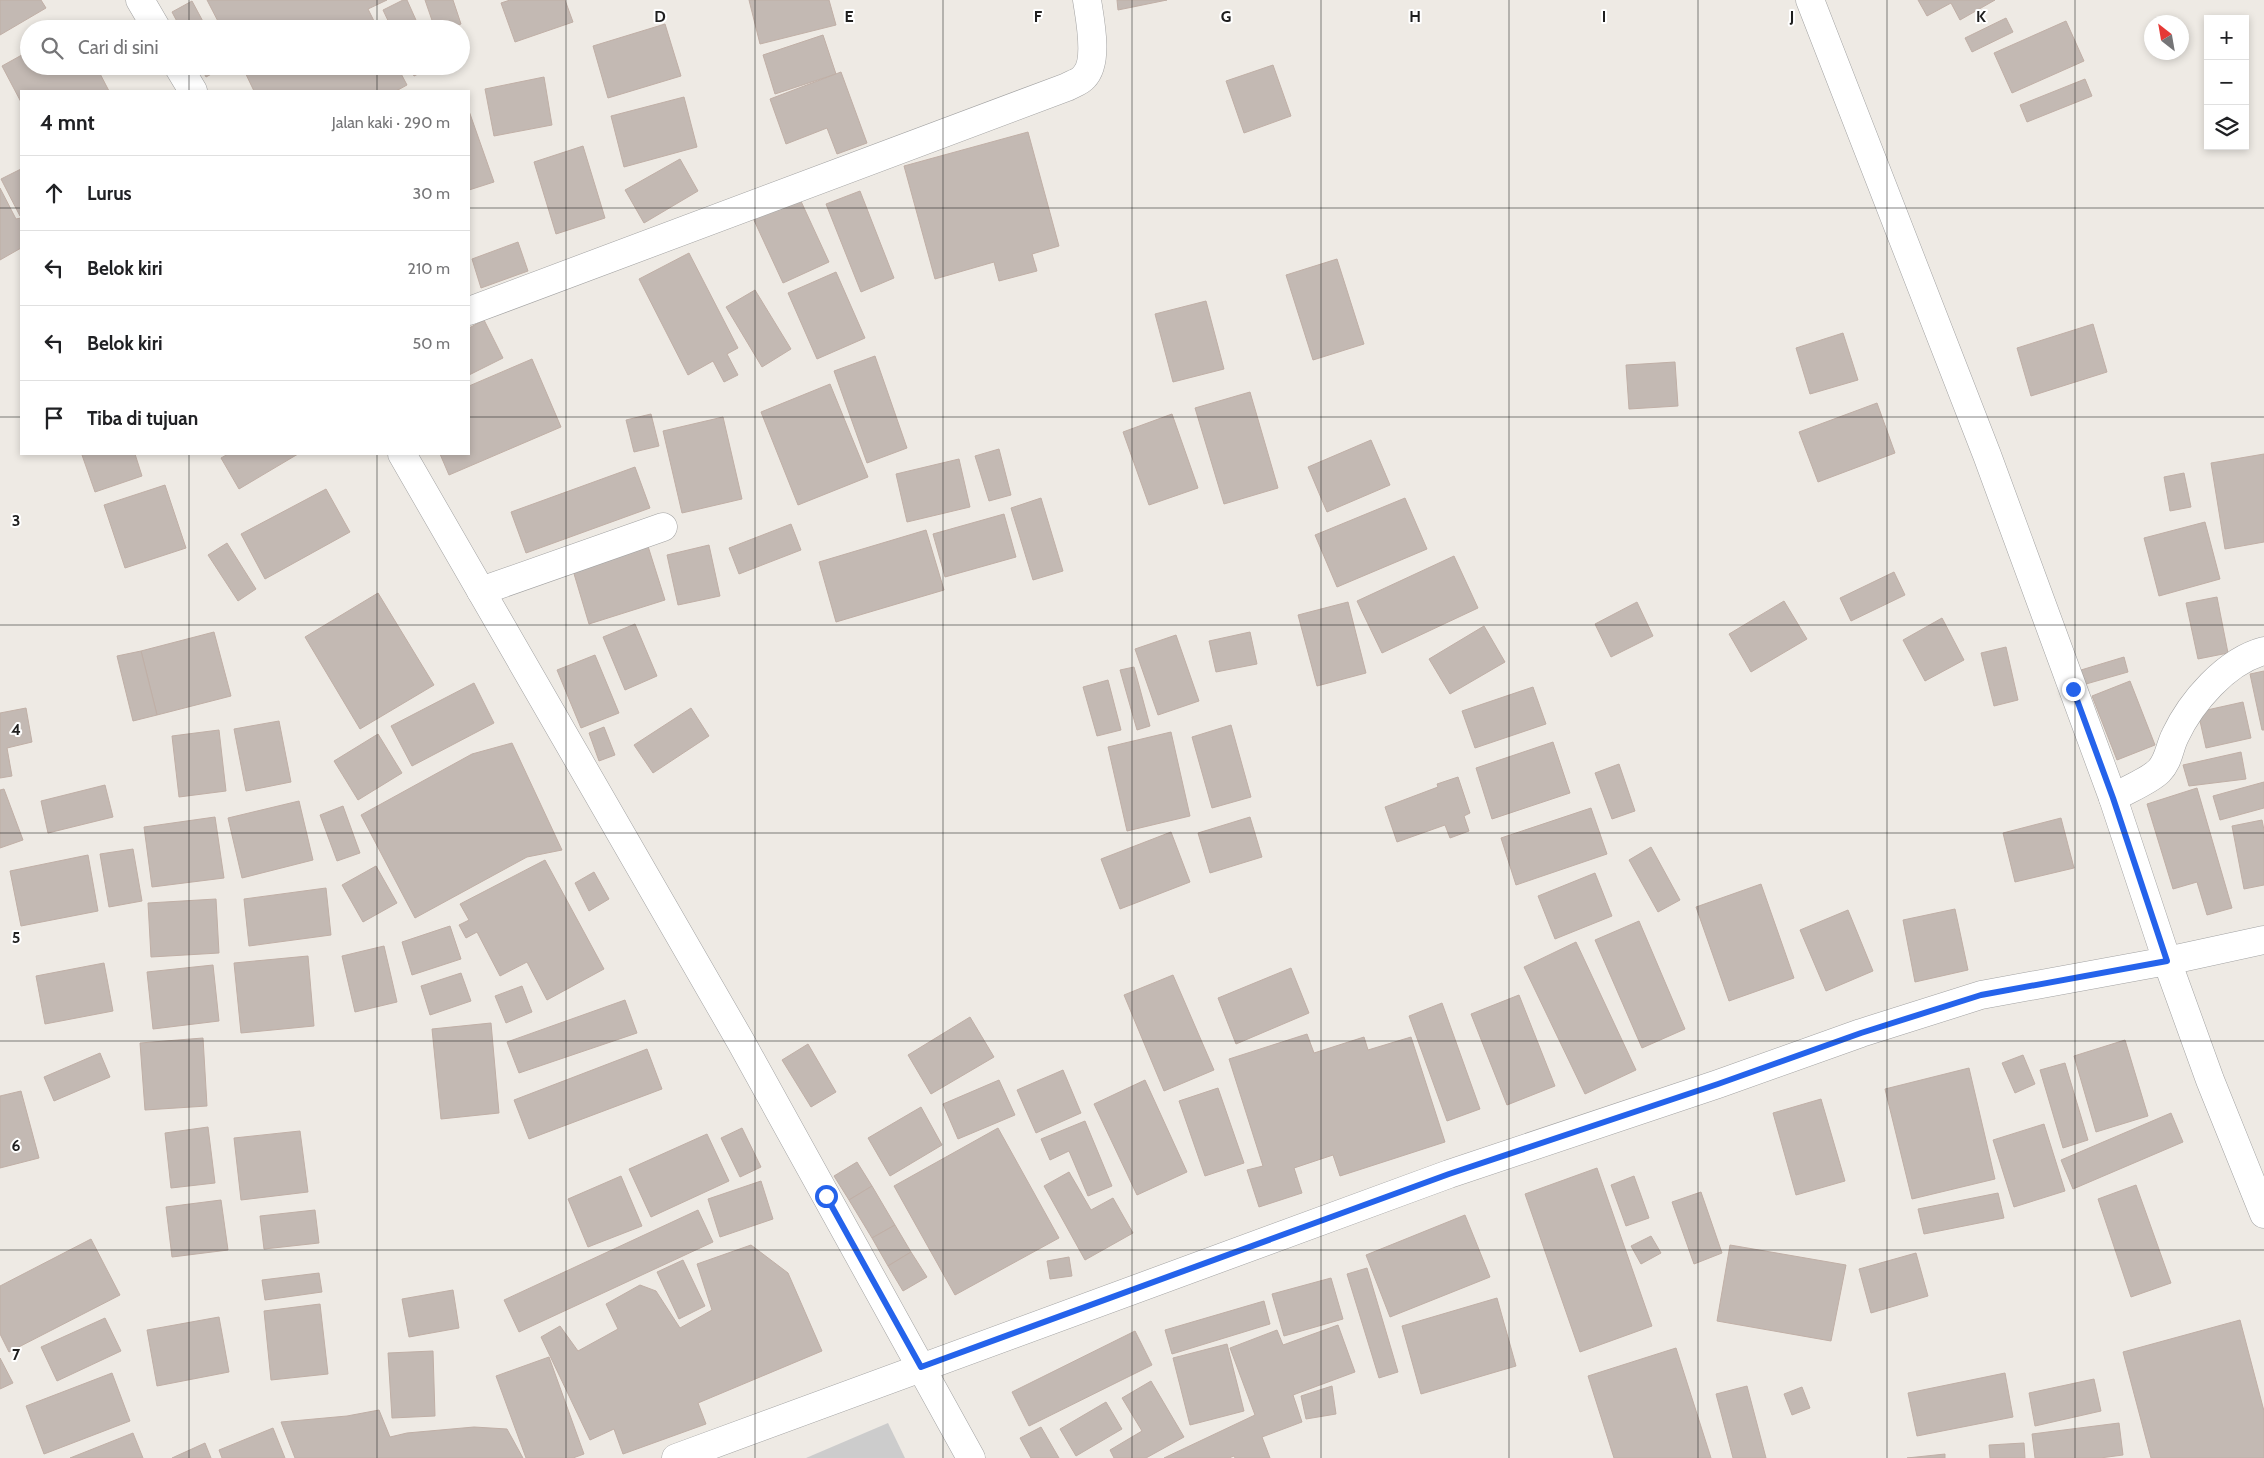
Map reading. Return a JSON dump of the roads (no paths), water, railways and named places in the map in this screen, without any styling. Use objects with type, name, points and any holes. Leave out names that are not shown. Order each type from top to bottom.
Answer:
[{"type":"street","points":[[140,0],[151,20]]},
{"type":"street","points":[[470,310],[1067,87],[1083,78],[1089,70],[1092,60],[1087,0]]},
{"type":"street","points":[[1810,0],[1987,454],[2113,798],[2167,961],[2210,1080],[2264,1214]]},
{"type":"street","points":[[183,75],[192,90]]},
{"type":"street","points":[[403,455],[736,1034],[971,1458]]},
{"type":"street","points":[[481,591],[663,527]]},
{"type":"street","points":[[2113,798],[2159,771],[2168,758],[2174,738],[2184,719],[2208,686],[2229,670],[2264,651]]},
{"type":"street","points":[[676,1458],[1449,1174],[1718,1084],[1861,1033],[1981,995],[2167,961],[2264,940]]}]
